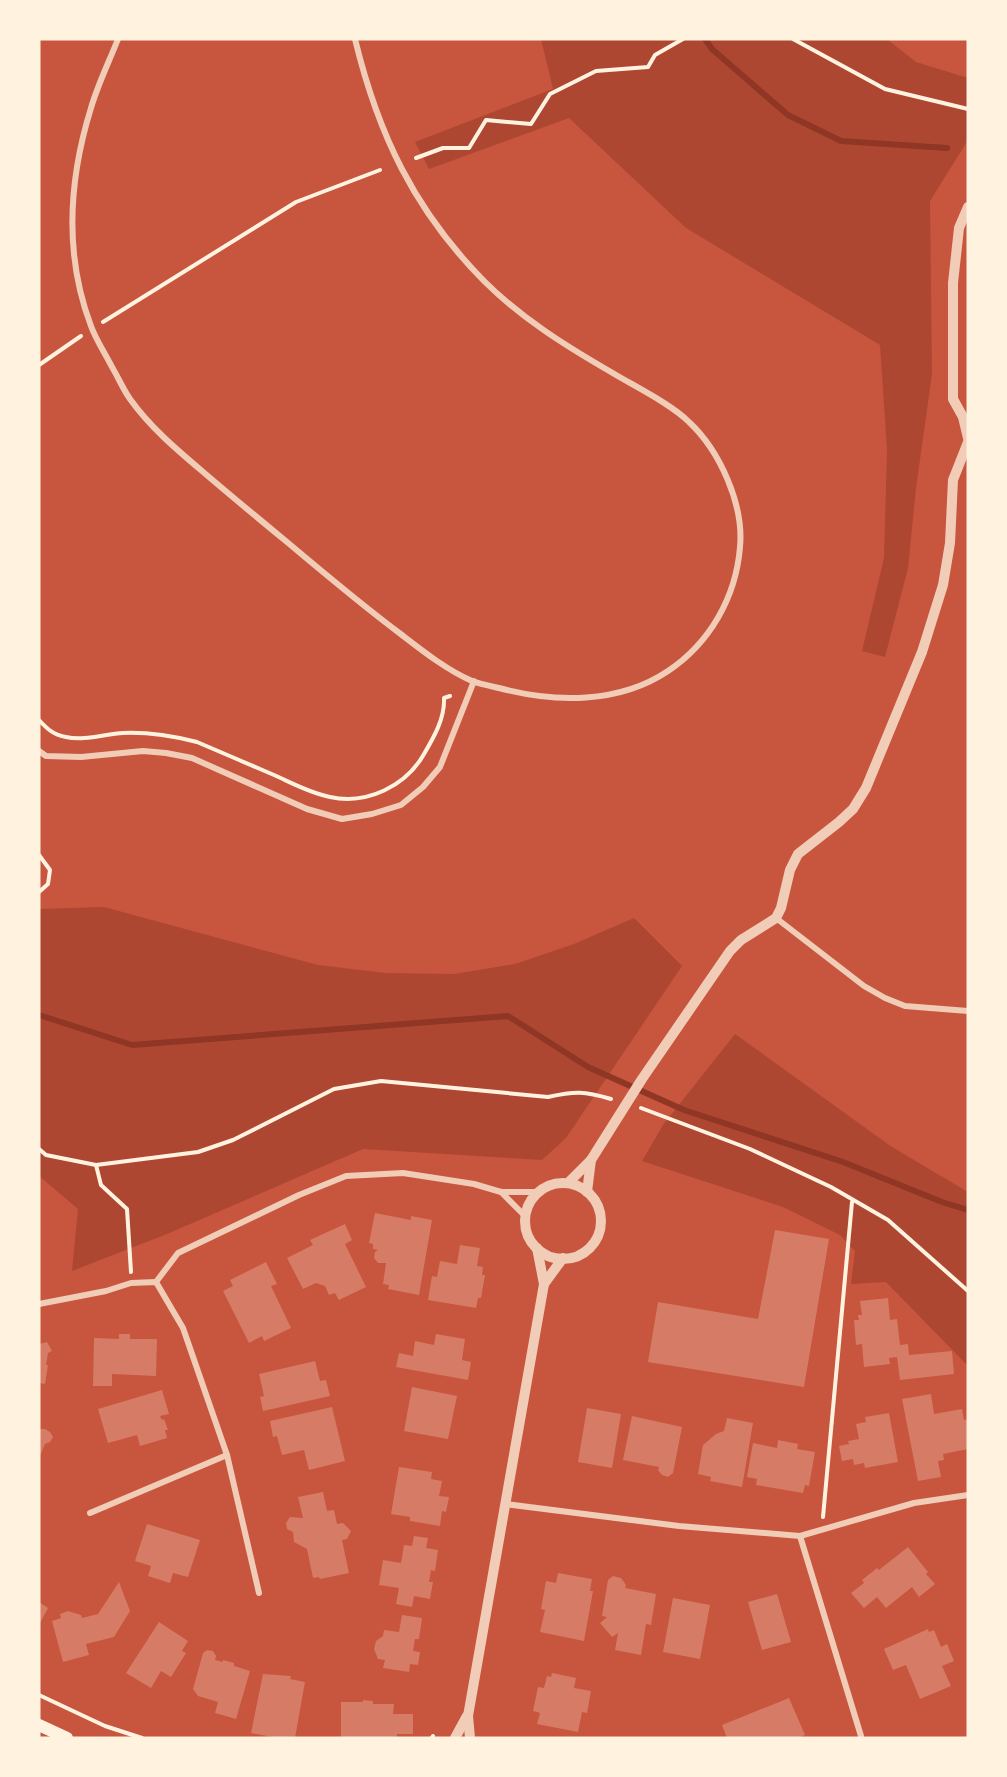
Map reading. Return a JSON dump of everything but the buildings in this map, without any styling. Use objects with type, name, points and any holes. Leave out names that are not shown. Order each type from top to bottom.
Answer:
[{"type":"main road","points":[[39,1725],[67,1738]]},
{"type":"street","points":[[118,39],[92,106],[73,184],[72,211],[74,249],[81,294],[92,329],[130,399],[170,444],[385,622],[437,661],[474,681],[517,693],[558,699],[623,691],[651,682],[674,667],[700,645],[722,613],[733,584],[740,548],[740,519],[732,491],[713,452],[689,422],[649,394],[561,343],[525,317],[486,282],[451,245],[421,204],[398,164],[366,85],[355,39]]},
{"type":"street","points":[[568,1183],[591,1160],[642,1079],[730,951],[741,940],[776,918],[781,908],[790,870],[798,854],[853,809],[866,788],[922,652],[943,585],[950,543],[953,480],[968,440],[963,417],[953,399],[953,283],[959,228],[968,207]]},
{"type":"street","points":[[39,751],[46,756],[81,757],[143,751],[192,758],[307,809],[342,819],[362,816],[401,805],[423,787],[440,766],[474,681]]},
{"type":"street","points":[[776,918],[864,986],[885,998],[905,1006],[968,1011]]},
{"type":"street","points":[[587,1192],[591,1160]]},
{"type":"street","points":[[156,1282],[178,1253],[299,1195],[346,1176],[403,1173],[474,1184],[501,1192],[538,1192],[558,1183],[568,1183],[587,1192],[599,1210],[599,1232],[588,1249],[580,1254],[562,1258],[544,1254],[529,1239],[525,1227],[525,1216],[527,1207],[538,1192]]},
{"type":"street","points":[[501,1192],[525,1216]]},
{"type":"street","points":[[470,1738],[468,1716],[544,1284],[537,1248]]},
{"type":"street","points":[[544,1284],[562,1258]]},
{"type":"street","points":[[39,1304],[106,1291],[131,1283],[156,1282]]},
{"type":"street","points":[[156,1282],[183,1328],[227,1455],[259,1593]]},
{"type":"street","points":[[90,1513],[227,1455]]},
{"type":"street","points":[[505,1504],[679,1526],[800,1536],[914,1503],[968,1495]]},
{"type":"street","points":[[800,1536],[861,1736]]},
{"type":"street","points":[[455,1738],[468,1716]]},
{"type":"path","points":[[416,158],[444,148],[469,148],[486,120],[531,124],[550,94],[597,70],[648,67],[655,55],[683,39]]},
{"type":"path","points":[[793,39],[885,89],[968,109]]},
{"type":"path","points":[[103,322],[296,202],[380,170]]},
{"type":"path","points":[[39,365],[81,336]]},
{"type":"path","points":[[39,720],[47,730],[68,738],[124,733],[160,734],[182,738],[197,742],[311,792],[332,798],[360,797],[377,794],[394,786],[408,775],[420,761],[435,732],[444,708],[444,698],[450,696]]},
{"type":"path","points":[[39,855],[50,870],[48,884],[39,892]]},
{"type":"path","points":[[39,1149],[46,1155],[96,1165],[198,1152],[234,1140],[334,1089],[381,1081],[548,1097],[572,1091],[590,1093],[613,1100]]},
{"type":"path","points":[[636,1107],[779,1161],[831,1187],[852,1202],[888,1220],[968,1291]]},
{"type":"path","points":[[96,1165],[101,1185],[127,1209],[131,1283]]},
{"type":"path","points":[[822,1530],[852,1202]]},
{"type":"path","points":[[39,1695],[105,1726],[142,1738]]},
{"type":"shaded area","points":[[541,39],[887,39],[916,62],[968,78],[968,140],[930,201],[932,374],[916,488],[908,568],[885,657],[862,651],[884,558],[887,450],[880,345],[686,228],[569,118],[429,169],[415,142],[553,89]]},
{"type":"shaded area","points":[[104,907],[318,965],[386,973],[454,974],[515,964],[574,944],[634,918],[682,966],[566,1138],[542,1160],[363,1149],[167,1234],[72,1271],[78,1209],[39,1176],[39,909]]},
{"type":"shaded area","points":[[735,1034],[892,1147],[968,1192],[968,1366],[886,1282],[851,1284],[855,1251],[840,1235],[783,1207],[642,1161],[663,1125]]},
{"type":"waterway","points":[[705,39],[712,49],[788,115],[841,141],[947,148]]},
{"type":"waterway","points":[[39,1015],[132,1045],[508,1016],[588,1067],[684,1110],[843,1162],[942,1202],[968,1210]]}]
